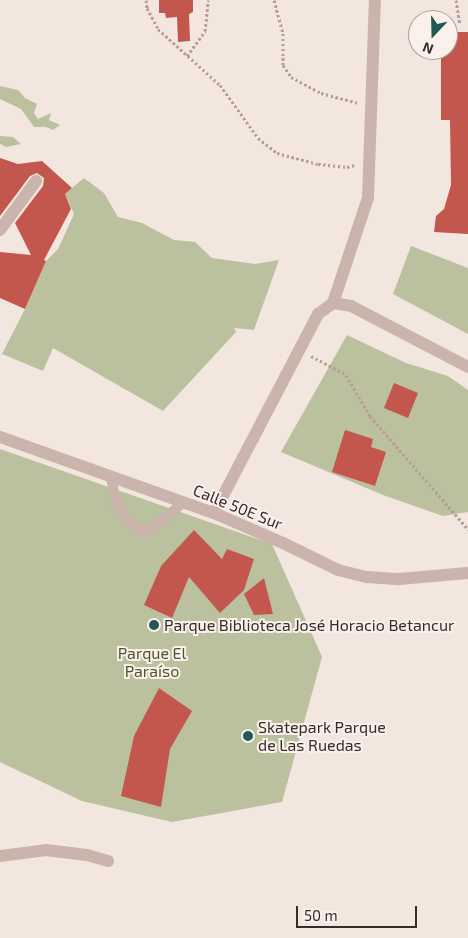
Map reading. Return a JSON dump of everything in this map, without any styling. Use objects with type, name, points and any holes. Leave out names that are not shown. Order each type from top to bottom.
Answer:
[{"type":"street","points":[[214,513],[318,314],[333,303],[368,198],[375,0]]},
{"type":"street","points":[[0,230],[36,181]]},
{"type":"street","points":[[333,303],[351,306],[468,367]]},
{"type":"street","name":"Calle 50E Sur","points":[[0,438],[214,513],[283,543],[338,570],[367,577],[399,579],[468,573]]},
{"type":"street","points":[[0,856],[46,850],[87,855],[108,861]]},
{"type":"lane","points":[[111,478],[116,502],[128,520],[138,530],[149,531],[184,502]]},
{"type":"path","points":[[146,0],[147,8],[158,28],[220,85],[258,138],[277,153],[318,164],[347,167],[369,163]]},
{"type":"path","points":[[187,56],[205,32],[208,0]]},
{"type":"path","points":[[274,0],[283,33],[282,65],[291,77],[322,94],[371,106]]},
{"type":"path","points":[[456,0],[460,24]]},
{"type":"path","points":[[299,350],[346,375],[370,416],[468,529]]},
{"type":"green space","points":[[0,86],[18,90],[25,98],[37,104],[34,113],[38,119],[51,113],[49,120],[60,125],[53,130],[46,127],[34,127],[21,109],[0,99]]},
{"type":"green space","points":[[0,136],[13,137],[21,144],[6,147],[0,144]]},
{"type":"green space","points":[[84,178],[104,193],[118,217],[142,223],[174,240],[195,242],[212,258],[255,264],[279,260],[254,330],[234,328],[236,332],[163,411],[53,348],[43,371],[2,354],[25,309],[46,261],[58,249],[74,214],[65,194]]},
{"type":"green space","points":[[411,246],[468,268],[468,334],[393,294]]},
{"type":"green space","points":[[347,335],[406,363],[448,376],[468,390],[468,512],[443,516],[383,495],[281,452]]},
{"type":"green space","name":"Parque El Paraíso","points":[[0,449],[272,544],[322,657],[282,802],[172,822],[82,801],[0,762]]},
{"type":"building","points":[[159,0],[193,0],[193,12],[189,14],[190,41],[178,42],[177,17],[166,18],[165,13],[159,13]]},
{"type":"building","points":[[458,32],[468,32],[468,234],[434,232],[436,216],[444,209],[451,185],[450,120],[441,120],[441,60],[458,60]]},
{"type":"building","points":[[0,158],[18,164],[42,161],[72,188],[65,194],[71,209],[44,260],[46,261],[25,309],[0,298],[0,252],[31,255],[15,223],[43,186],[44,178],[37,173],[30,176],[0,216]]},
{"type":"building","points":[[394,383],[418,393],[408,418],[384,408]]},
{"type":"building","points":[[345,430],[373,439],[371,447],[386,452],[375,486],[332,472]]},
{"type":"building","points":[[194,530],[222,559],[227,549],[254,559],[244,590],[220,613],[189,577],[172,618],[144,605],[161,566]]},
{"type":"building","points":[[264,578],[273,614],[254,615],[244,594]]},
{"type":"building","points":[[159,688],[192,711],[170,749],[161,807],[121,796],[134,736]]},
{"type":"place","name":"Parque Biblioteca José Horacio Betancur","points":[[154,625]]},
{"type":"place","name":"Skatepark Parque de Las Ruedas","points":[[248,736]]}]
